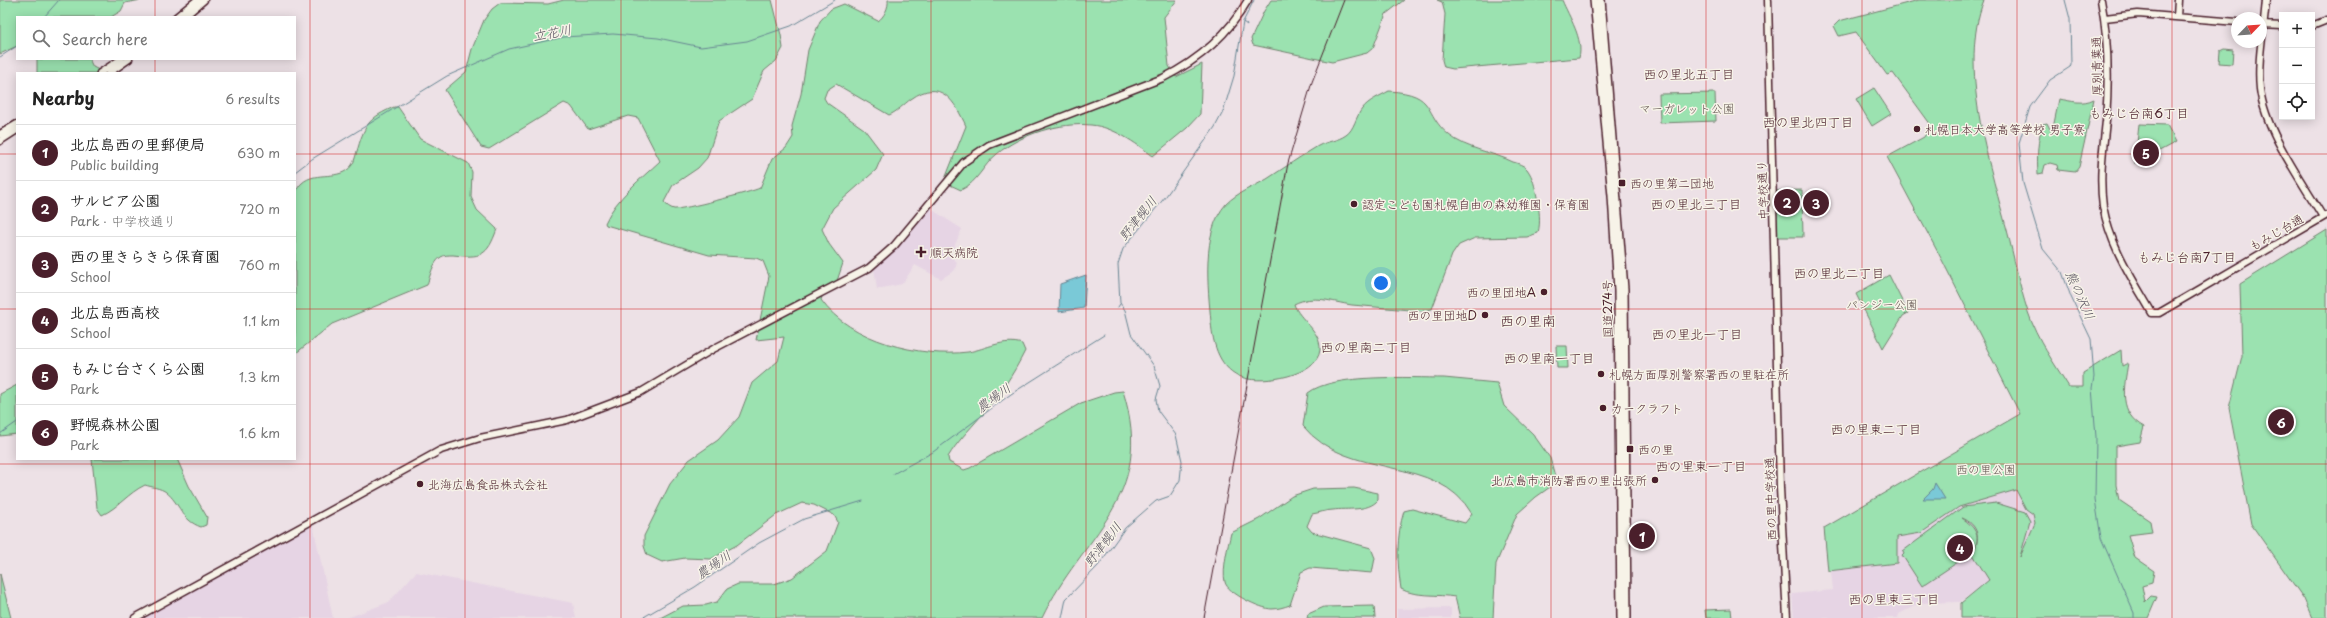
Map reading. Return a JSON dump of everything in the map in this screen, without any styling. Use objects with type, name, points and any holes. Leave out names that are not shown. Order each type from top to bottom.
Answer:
[{"type":"highway","name":"国道274号","points":[[1594,0],[1612,196],[1619,306],[1621,618]]},
{"type":"highway","name":"国道274号","points":[[1600,0],[1624,289],[1627,618]]},
{"type":"street","points":[[177,16],[197,0]]},
{"type":"street","points":[[185,16],[204,0]]},
{"type":"street","points":[[135,618],[441,450],[465,442],[567,420],[641,392],[715,348],[869,268],[894,246],[964,162],[989,145],[1181,70],[1200,56],[1221,37],[1248,0]]},
{"type":"street","name":"中学校通り","points":[[1768,0],[1778,379]]},
{"type":"street","name":"厚別青葉通","points":[[2101,0],[2105,18],[2109,65],[2101,183],[2103,205],[2117,253],[2152,313]]},
{"type":"street","points":[[2177,16],[2178,0]]},
{"type":"street","points":[[2264,12],[2266,0]]},
{"type":"street","points":[[2105,18],[2138,14],[2231,21]]},
{"type":"street","points":[[2315,25],[2327,20]]},
{"type":"street","points":[[2267,25],[2279,26]]},
{"type":"street","points":[[2261,48],[2260,70],[2262,102],[2275,135],[2325,216]]},
{"type":"street","points":[[102,72],[120,60]]},
{"type":"street","points":[[110,72],[128,60]]},
{"type":"street","points":[[0,134],[16,125]]},
{"type":"street","points":[[0,141],[16,131]]},
{"type":"street","name":"もみじ台通","points":[[2152,313],[2159,313],[2325,216]]},
{"type":"street","name":"西の里中学校通","points":[[1778,379],[1787,618]]},
{"type":"shaded area","name":"順天病院","points":[[928,207],[962,229],[950,256],[957,262],[955,270],[941,279],[915,265],[902,284],[877,289],[874,268],[877,263]]},
{"type":"shaded area","points":[[2016,490],[2026,509],[2033,514],[2035,523],[2019,558],[1960,602],[1920,603],[1899,614],[1898,618],[1794,618],[1792,594],[1833,590],[1831,571],[1897,563],[1897,537],[1921,533],[1959,507]]},
{"type":"shaded area","points":[[313,525],[333,618],[141,618]]},
{"type":"shaded area","points":[[416,572],[573,603],[576,618],[347,618],[389,602]]},
{"type":"shaded area","points":[[1451,608],[1451,618],[1397,618],[1397,609]]},
{"type":"green space","points":[[0,0],[141,0],[125,3],[121,11],[113,16],[16,16],[16,46],[0,54]]},
{"type":"green space","points":[[564,0],[772,0],[783,48],[776,61],[764,71],[752,99],[719,121],[707,158],[698,168],[673,185],[664,202],[674,209],[679,209],[760,188],[772,159],[786,148],[793,137],[792,126],[801,94],[808,50],[820,21],[831,9],[844,4],[878,21],[886,12],[888,0],[1177,0],[1164,17],[1169,66],[1176,77],[1202,64],[1200,114],[1187,128],[1153,156],[1124,136],[1100,126],[1067,125],[1029,135],[1007,147],[992,158],[972,183],[961,190],[948,184],[945,179],[966,126],[952,101],[946,95],[931,91],[922,93],[889,115],[836,84],[827,90],[824,98],[827,103],[864,129],[883,154],[876,170],[833,208],[822,229],[829,244],[843,263],[837,281],[823,294],[821,300],[834,314],[849,326],[887,344],[908,349],[949,353],[975,351],[1002,343],[1015,342],[1022,344],[1025,351],[1011,377],[1000,393],[959,441],[948,457],[949,462],[964,470],[970,468],[1081,403],[1114,392],[1123,391],[1131,428],[1130,460],[1123,488],[1110,514],[1058,589],[1042,618],[660,618],[683,606],[706,605],[717,602],[727,589],[738,584],[774,584],[792,578],[827,551],[838,522],[834,515],[814,505],[802,503],[776,515],[737,545],[711,559],[685,558],[662,562],[647,555],[644,546],[644,536],[670,484],[689,460],[718,440],[739,417],[752,383],[778,361],[784,337],[756,340],[769,276],[763,261],[756,258],[709,255],[606,225],[605,223],[610,214],[622,197],[660,161],[638,118],[628,116],[588,129],[571,106],[564,103],[489,149],[481,147],[445,90],[466,72],[472,49],[484,20],[492,9],[500,3],[548,4]]},
{"type":"green space","points":[[1271,0],[1404,0],[1386,14],[1373,48],[1367,53],[1332,62],[1253,45],[1251,39],[1264,11]]},
{"type":"green space","points":[[1437,0],[1562,0],[1578,36],[1580,51],[1579,58],[1453,69],[1444,67],[1442,60],[1445,14],[1442,2]]},
{"type":"green space","name":"西の里公園","points":[[1919,0],[1984,0],[1977,26],[1974,54],[1975,84],[1979,115],[1992,175],[2019,281],[2032,322],[2046,351],[2069,387],[2083,387],[2083,373],[2121,350],[2122,366],[2128,363],[2124,391],[2126,407],[2130,415],[2144,427],[2140,442],[2116,446],[2116,485],[2119,500],[2150,521],[2152,532],[2128,535],[2135,558],[2154,571],[2152,583],[2142,586],[2145,602],[2151,596],[2157,597],[2148,618],[1961,618],[1961,603],[1989,580],[1972,553],[1977,543],[1977,538],[1974,548],[1970,554],[1922,586],[1902,555],[1904,553],[1903,551],[1963,507],[1996,503],[2025,512],[2030,521],[2020,557],[2035,523],[2033,514],[2026,509],[2016,490],[1959,507],[1921,533],[1897,537],[1897,563],[1828,571],[1824,528],[2020,414],[1942,260],[1887,157],[1924,137],[1931,125],[1893,73],[1887,75],[1856,32],[1839,36],[1834,26],[1839,21]],"holes":[[[1962,518],[1972,524],[1977,533],[1977,538],[1971,525]]]},
{"type":"green space","points":[[2224,49],[2233,50],[2232,64],[2219,63],[2220,51]]},
{"type":"green space","points":[[37,60],[90,60],[93,67],[99,70],[96,72],[37,72]]},
{"type":"green space","points":[[1874,88],[1891,114],[1872,126],[1856,99]]},
{"type":"green space","points":[[1389,91],[1405,93],[1422,100],[1441,127],[1449,135],[1463,144],[1520,164],[1526,168],[1535,186],[1540,220],[1538,233],[1527,237],[1475,238],[1459,245],[1452,255],[1432,309],[1421,311],[1352,305],[1316,299],[1301,301],[1294,304],[1300,315],[1314,331],[1317,337],[1320,350],[1317,359],[1310,366],[1300,372],[1276,379],[1253,380],[1235,374],[1223,363],[1219,355],[1213,339],[1211,322],[1208,277],[1209,245],[1218,216],[1226,204],[1241,193],[1267,179],[1318,146],[1340,139],[1349,133],[1360,112],[1365,106],[1375,98]]},
{"type":"green space","name":"マーガレット公園","points":[[1715,93],[1716,121],[1660,123],[1659,94]]},
{"type":"green space","points":[[2059,99],[2085,102],[2094,99],[2079,167],[2075,172],[2058,170],[2057,165],[2050,163],[2045,165],[2043,173],[2038,174],[2038,149],[2041,130],[2043,124],[2047,123],[2052,133]]},
{"type":"green space","points":[[394,107],[398,107],[420,139],[468,163],[472,172],[471,197],[477,210],[497,229],[490,245],[482,254],[470,256],[445,255],[441,257],[434,266],[427,285],[332,324],[296,353],[296,191],[299,186],[308,179],[335,175],[347,170],[354,161],[363,132],[370,122],[380,114]]},
{"type":"green space","points":[[2139,124],[2167,125],[2176,142],[2135,164]]},
{"type":"green space","points":[[1802,190],[1803,237],[1774,237],[1773,191]]},
{"type":"green space","points":[[2327,230],[2327,618],[2312,618],[2304,599],[2251,524],[2229,408],[2242,356],[2240,284]]},
{"type":"green space","name":"パンジー公園","points":[[1889,275],[1908,313],[1903,316],[1883,348],[1856,294]]},
{"type":"green space","points":[[1556,346],[1567,346],[1568,368],[1557,368]]},
{"type":"green space","points":[[1393,377],[1444,378],[1497,383],[1504,406],[1533,434],[1550,458],[1556,480],[1553,485],[1536,497],[1517,514],[1496,564],[1493,618],[1460,618],[1455,597],[1413,593],[1401,589],[1398,540],[1404,511],[1412,509],[1465,523],[1472,514],[1457,495],[1437,482],[1415,474],[1367,462],[1343,454],[1322,443],[1303,426],[1308,393],[1320,387],[1335,382],[1353,379]]},
{"type":"green space","points":[[16,386],[16,434],[0,436],[0,394]]},
{"type":"green space","points":[[92,460],[177,460],[189,486],[207,517],[206,525],[201,527],[194,524],[185,516],[175,501],[166,492],[145,485],[102,515],[97,508]]},
{"type":"green space","points":[[1354,488],[1378,493],[1378,500],[1374,504],[1363,508],[1330,510],[1312,514],[1307,526],[1312,532],[1371,548],[1375,558],[1372,573],[1310,568],[1301,572],[1290,605],[1274,609],[1260,606],[1245,600],[1227,586],[1224,571],[1231,533],[1259,519],[1292,496],[1313,489]]},
{"type":"green space","points":[[0,574],[11,618],[0,618]]},
{"type":"green space","points":[[1374,606],[1375,618],[1307,618],[1308,614],[1324,607]]},
{"type":"green space","points":[[1731,609],[1732,618],[1706,618],[1705,610]]},
{"type":"water","points":[[1086,275],[1084,308],[1059,312],[1060,284]]},
{"type":"water","points":[[1935,483],[1945,499],[1923,499],[1933,489]]},
{"type":"waterway","points":[[45,16],[59,0]]},
{"type":"waterway","name":"立花川","points":[[296,171],[312,159],[447,76],[509,49],[564,37],[613,34],[658,38],[701,47],[747,41],[791,26],[835,0]]},
{"type":"waterway","name":"野津幌川","points":[[1062,618],[1066,599],[1098,566],[1125,528],[1156,501],[1170,496],[1180,480],[1182,461],[1176,435],[1158,411],[1156,399],[1160,386],[1154,366],[1131,334],[1125,310],[1120,303],[1118,264],[1123,249],[1166,196],[1215,127],[1223,112],[1234,76],[1243,22],[1254,0]]},
{"type":"waterway","name":"熊の沢川","points":[[2065,0],[2070,19],[2071,64],[2070,67],[2050,80],[2030,107],[2019,143],[2023,183],[2043,249],[2062,272],[2071,297],[2091,339],[2094,377],[2092,388],[2096,437],[2095,499],[2101,538],[2134,613],[2134,618]]},
{"type":"waterway","name":"野津幌川","points":[[1243,22],[1247,25]]},
{"type":"waterway","points":[[0,57],[16,47]]},
{"type":"waterway","name":"農場川","points":[[893,474],[933,452],[1011,394],[1104,335]]},
{"type":"waterway","name":"立花川","points":[[0,434],[16,423]]},
{"type":"waterway","name":"農場川","points":[[642,618],[695,587],[759,543],[804,519],[863,501]]},
{"type":"railway","points":[[1204,618],[1288,163],[1312,82],[1344,0]]},
{"type":"place","name":"札幌日本大学高等学校 男子寮","points":[[1917,129]]},
{"type":"place","name":"もみじ台さくら公園","points":[[2146,153]]},
{"type":"place","name":"西の里第二団地","points":[[1622,183]]},
{"type":"place","name":"サルビア公園","points":[[1787,202]]},
{"type":"place","name":"西の里きらきら保育園","points":[[1816,203]]},
{"type":"place","name":"認定こども園札幌自由の森幼稚園・保育園","points":[[1354,204]]},
{"type":"place","name":"順天病院","points":[[921,252]]},
{"type":"place","name":"西の里団地A","points":[[1544,292]]},
{"type":"place","name":"西の里団地D","points":[[1485,315]]},
{"type":"place","name":"札幌方面厚別警察署西の里駐在所","points":[[1601,374]]},
{"type":"place","name":"カークラフト","points":[[1603,408]]},
{"type":"place","name":"野幌森林公園","points":[[2281,422]]},
{"type":"place","name":"西の里","points":[[1630,449]]},
{"type":"place","name":"北広島市消防署西の里出張所","points":[[1655,480]]},
{"type":"place","name":"北海広島食品株式会社","points":[[420,484]]},
{"type":"place","name":"北広島西の里郵便局","points":[[1642,536]]},
{"type":"place","name":"北広島西高校","points":[[1960,548]]},
{"type":"district","name":"西の里北五丁目","points":[[1689,73]]},
{"type":"district","name":"もみじ台南6丁目","points":[[2139,112]]},
{"type":"district","name":"西の里北四丁目","points":[[1808,121]]},
{"type":"district","name":"西の里北三丁目","points":[[1696,203]]},
{"type":"district","name":"もみじ台南7丁目","points":[[2187,256]]},
{"type":"district","name":"西の里北二丁目","points":[[1839,272]]},
{"type":"district","name":"西の里南","points":[[1528,320]]},
{"type":"district","name":"西の里北一丁目","points":[[1697,333]]},
{"type":"district","name":"西の里南二丁目","points":[[1366,346]]},
{"type":"district","name":"西の里南一丁目","points":[[1549,357]]},
{"type":"district","name":"西の里東二丁目","points":[[1876,428]]},
{"type":"district","name":"西の里東一丁目","points":[[1701,465]]},
{"type":"district","name":"西の里東三丁目","points":[[1894,598]]}]
